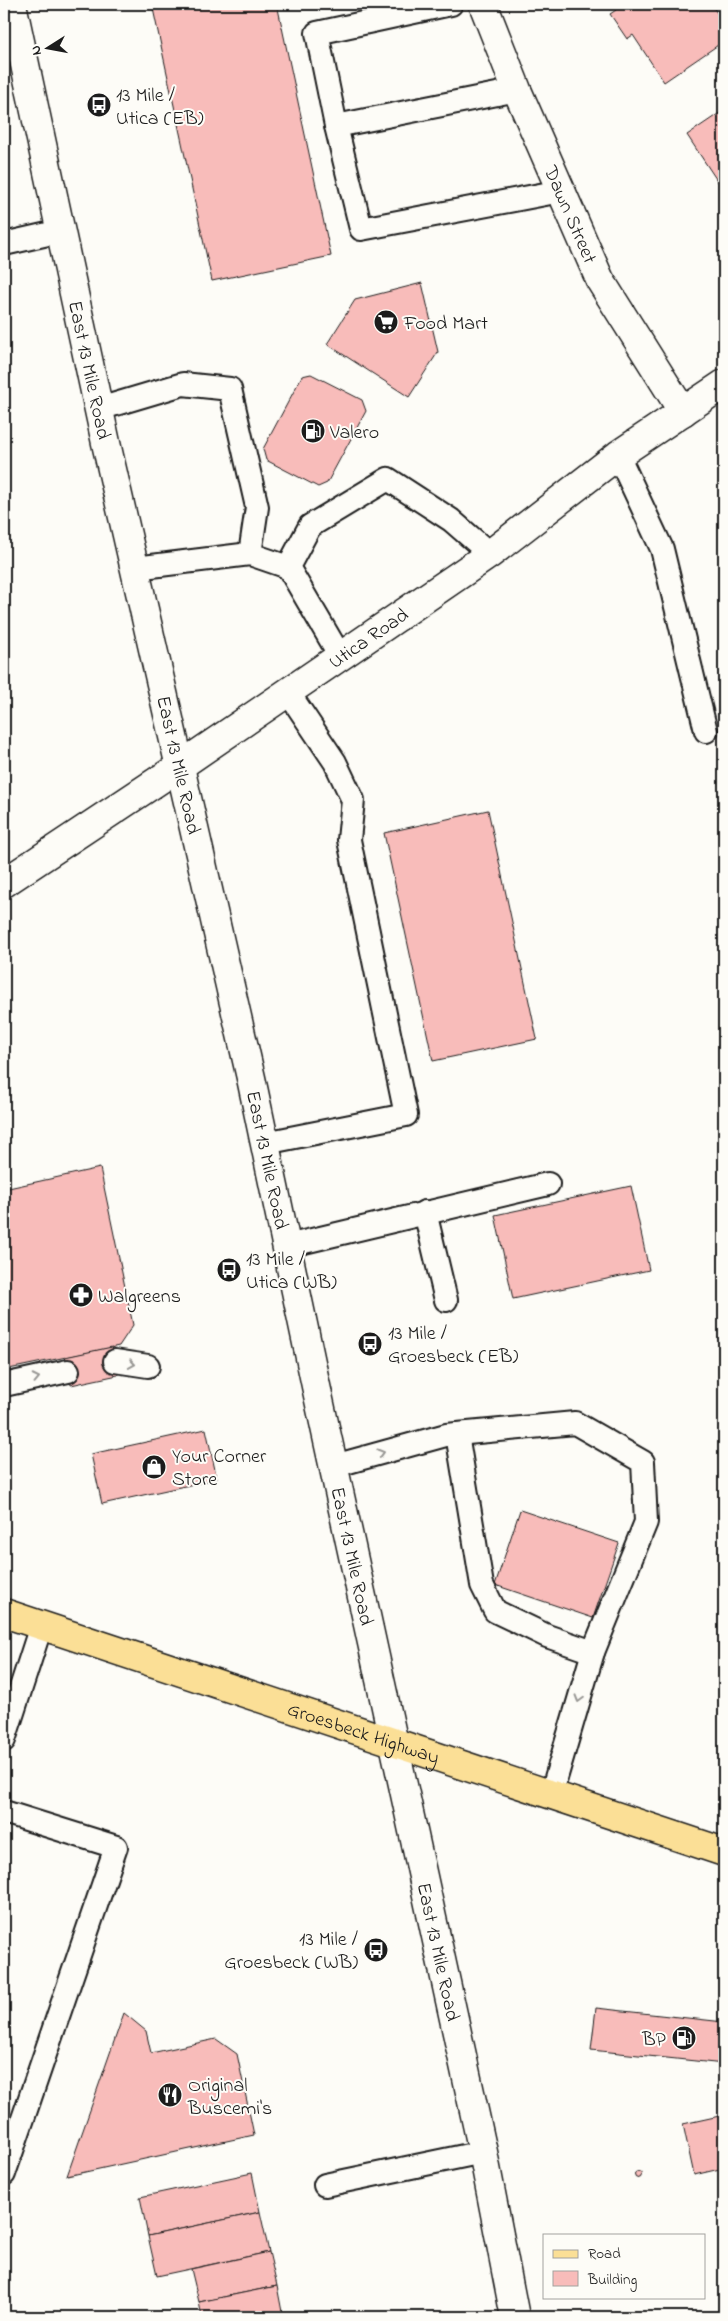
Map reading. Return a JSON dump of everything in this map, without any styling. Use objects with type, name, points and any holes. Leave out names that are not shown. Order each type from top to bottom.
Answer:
[{"type":"main road","name":"East 13 Mile Road","points":[[12,4],[99,409],[287,1246],[483,2152],[515,2317]]},
{"type":"main road","name":"Dawn Street","points":[[483,4],[517,90],[600,280],[683,412]]},
{"type":"main road","name":"Utica Road","points":[[4,882],[180,766],[490,554],[618,455],[724,384]]},
{"type":"main road","name":"Groesbeck Highway","points":[[4,1613],[724,1852]]},
{"type":"lane","points":[[451,4],[317,33],[336,126],[361,229],[561,191]]},
{"type":"lane","points":[[336,126],[517,90]]},
{"type":"lane","points":[[4,244],[61,231]]},
{"type":"lane","points":[[99,409],[183,384],[230,389],[257,507],[250,554]]},
{"type":"lane","points":[[618,455],[662,549],[706,731]]},
{"type":"lane","points":[[288,567],[310,526],[388,479],[451,520],[490,554]]},
{"type":"lane","points":[[135,568],[250,554],[288,567],[340,656]]},
{"type":"lane","points":[[264,1143],[406,1114],[349,840],[353,800],[336,762],[288,692]]},
{"type":"lane","points":[[287,1246],[548,1184]]},
{"type":"lane","points":[[426,1212],[446,1300]]},
{"type":"lane","points":[[116,1361],[148,1366]]},
{"type":"lane","points":[[4,1384],[68,1371]]},
{"type":"lane","points":[[334,1466],[446,1435],[575,1422],[643,1462],[646,1522],[593,1652],[551,1795]]},
{"type":"lane","points":[[457,1434],[482,1585],[495,1611],[547,1636],[593,1652]]},
{"type":"lane","points":[[4,1740],[41,1626]]},
{"type":"lane","points":[[4,1812],[116,1847],[4,2174]]},
{"type":"lane","points":[[325,2186],[483,2152]]},
{"type":"building","points":[[152,4],[277,4],[331,256],[212,281]]},
{"type":"building","points":[[612,4],[711,4],[724,23],[724,41],[664,82],[633,35],[627,39],[610,14],[616,10]]},
{"type":"building","points":[[724,110],[724,191],[687,135]]},
{"type":"building","name":"Food Mart","points":[[422,283],[438,352],[409,397],[327,344],[355,300]]},
{"type":"building","points":[[311,374],[362,400],[366,411],[327,483],[318,487],[266,460],[263,449],[302,376]]},
{"type":"building","points":[[488,810],[537,1039],[433,1061],[384,833]]},
{"type":"building","name":"Walgreens","points":[[100,1168],[133,1325],[119,1346],[4,1370],[4,1189]]},
{"type":"building","points":[[631,1186],[649,1270],[513,1299],[495,1215]]},
{"type":"building","points":[[112,1347],[118,1375],[71,1385],[65,1357]]},
{"type":"building","name":"Your Corner Store","points":[[206,1429],[217,1479],[102,1504],[91,1454]]},
{"type":"building","points":[[520,1510],[619,1543],[593,1618],[495,1585]]},
{"type":"building","points":[[596,2008],[724,2022],[724,2064],[591,2050]]},
{"type":"building","name":"Original Buscemi's","points":[[124,2013],[146,2031],[151,2053],[216,2039],[237,2054],[254,2135],[67,2176]]},
{"type":"building","points":[[724,2115],[724,2168],[694,2175],[683,2124]]},
{"type":"building","points":[[638,2172],[641,2175],[638,2178],[635,2175]]},
{"type":"building","points":[[252,2173],[260,2212],[148,2236],[140,2197]]},
{"type":"building","points":[[260,2212],[269,2252],[157,2276],[148,2236]]},
{"type":"building","points":[[269,2252],[277,2286],[199,2302],[191,2269]]},
{"type":"building","points":[[277,2286],[283,2317],[202,2317],[199,2302]]},
{"type":"place","name":"13 Mile / Utica (EB)","points":[[99,105]]},
{"type":"place","name":"Food Mart","points":[[386,322]]},
{"type":"place","name":"Valero","points":[[313,431]]},
{"type":"place","name":"13 Mile / Utica (WB)","points":[[229,1270]]},
{"type":"place","name":"Walgreens","points":[[81,1295]]},
{"type":"place","name":"13 Mile / Groesbeck (EB)","points":[[370,1344]]},
{"type":"place","name":"Your Corner Store","points":[[154,1467]]},
{"type":"place","name":"13 Mile / Groesbeck (WB)","points":[[376,1950]]},
{"type":"place","name":"BP","points":[[684,2038]]},
{"type":"place","name":"Original Buscemi's","points":[[170,2095]]}]
